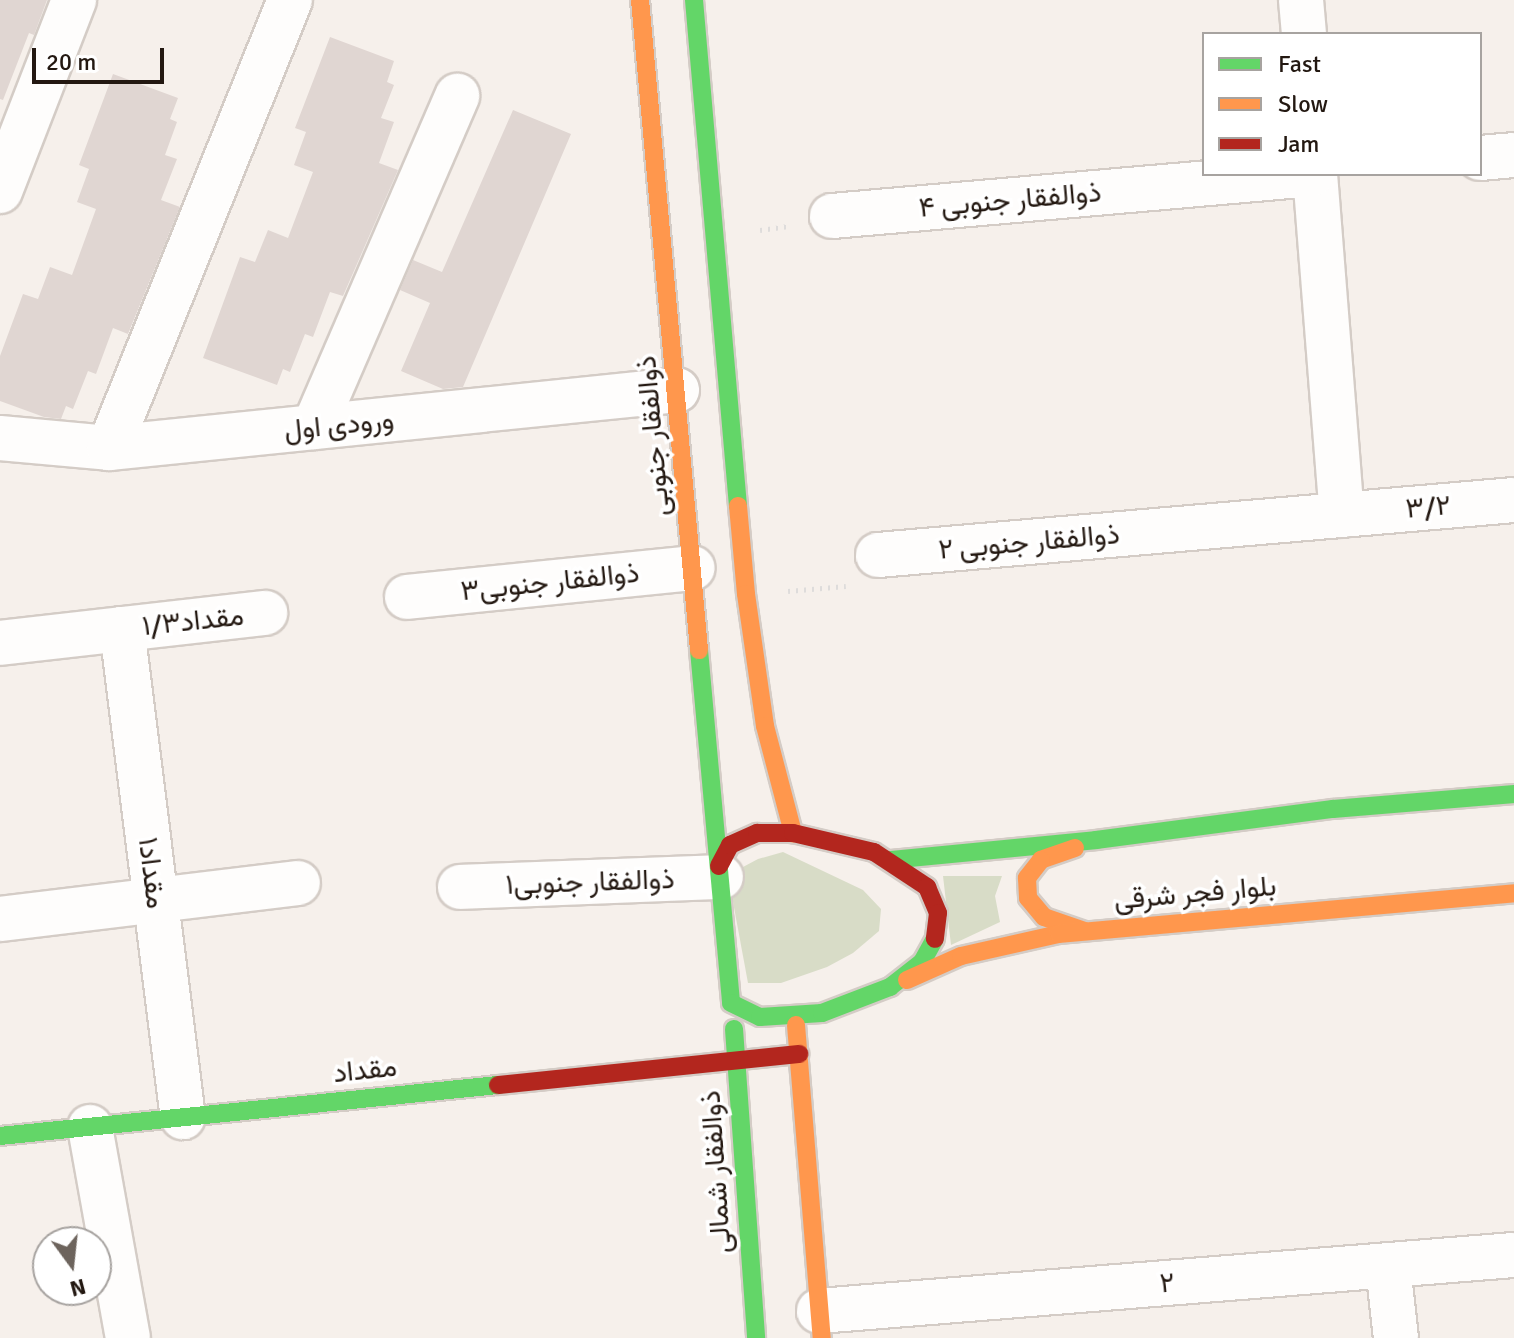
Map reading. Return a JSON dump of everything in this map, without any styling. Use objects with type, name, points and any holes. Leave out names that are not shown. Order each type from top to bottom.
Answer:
[{"type":"main road","name":"ذوالفقار جنوبی","points":[[640,0],[720,872]]},
{"type":"main road","points":[[694,0],[746,594],[765,726],[793,833]]},
{"type":"main road","points":[[890,860],[1096,840],[1333,809],[1514,794]]},
{"type":"main road","points":[[757,833],[793,833],[874,852],[890,860],[927,887],[938,913],[937,936],[922,962],[890,987],[822,1013],[760,1017],[731,1003],[720,872],[730,845],[757,833]]},
{"type":"main road","points":[[1085,931],[1044,917],[1028,898],[1027,878],[1041,860],[1096,840]]},
{"type":"main road","name":"بلوار فجر شرقی","points":[[890,987],[961,956],[1085,931],[1514,893]]},
{"type":"main road","name":"ذوالفقار شمالی","points":[[731,1003],[756,1338]]},
{"type":"main road","points":[[795,1014],[821,1324]]},
{"type":"main road","name":"مقداد","points":[[0,1136],[799,1054]]},
{"type":"street","points":[[0,191],[74,0]]},
{"type":"street","points":[[109,448],[290,0]]},
{"type":"street","points":[[1301,0],[1304,32]]},
{"type":"street","points":[[314,427],[457,96]]},
{"type":"street","points":[[1482,158],[1514,155]]},
{"type":"street","name":"۴ ذوالفقار جنوبی","points":[[832,216],[1290,176]]},
{"type":"street","points":[[1313,176],[1342,515]]},
{"type":"street","name":"ورودی اول","points":[[0,438],[109,448],[677,390]]},
{"type":"street","name":"۳/۲","points":[[1342,515],[1514,500]]},
{"type":"street","name":"۲ ذوالفقار جنوبی","points":[[878,555],[1342,515]]},
{"type":"street","name":"ذوالفقار جنوبی۳","points":[[407,597],[693,568]]},
{"type":"street","name":"مقداد۱/۳","points":[[0,643],[265,613]]},
{"type":"street","name":"مقداد۱","points":[[122,629],[183,1117]]},
{"type":"street","name":"ذوالفقار جنوبی۱","points":[[460,887],[720,872]]},
{"type":"street","points":[[0,919],[298,883]]},
{"type":"street","points":[[90,1127],[128,1338]]},
{"type":"street","name":"۲","points":[[821,1324],[1514,1255]]},
{"type":"street","points":[[1388,1266],[1396,1338]]},
{"type":"path","points":[[714,235],[833,221],[832,216]]},
{"type":"path","points":[[746,594],[880,583],[878,555]]},
{"type":"green space","points":[[783,852],[863,890],[881,909],[879,931],[853,953],[827,967],[781,983],[748,983],[728,875],[758,859]]},
{"type":"green space","points":[[943,876],[1002,876],[995,896],[1000,922],[951,945]]},
{"type":"building","points":[[0,0],[47,0],[34,35],[29,33],[3,100],[0,99]]},
{"type":"building","points":[[330,37],[394,61],[387,82],[394,85],[381,118],[394,122],[379,163],[398,170],[343,296],[330,292],[313,337],[305,334],[290,372],[283,369],[277,385],[203,358],[240,257],[255,262],[268,230],[288,238],[313,172],[294,165],[306,132],[295,128]]},
{"type":"building","points":[[113,74],[178,98],[170,119],[177,122],[165,155],[177,159],[161,200],[180,207],[128,334],[113,328],[96,374],[88,371],[73,409],[66,406],[61,419],[44,417],[0,401],[0,356],[23,294],[38,299],[50,267],[72,275],[96,209],[77,202],[89,169],[79,165]]},
{"type":"building","points":[[513,110],[571,134],[463,387],[443,389],[401,371],[430,303],[400,290],[413,260],[442,272]]},
{"type":"traffic: fast","points":[[694,0],[738,506]]},
{"type":"traffic: fast","points":[[699,650],[731,1003],[760,1017],[822,1013],[890,987],[922,962],[935,939]]},
{"type":"traffic: fast","points":[[890,860],[1096,840],[1333,809],[1514,794]]},
{"type":"traffic: fast","points":[[734,1029],[756,1338]]},
{"type":"traffic: fast","points":[[0,1136],[498,1085]]},
{"type":"traffic: slow","points":[[640,0],[699,650]]},
{"type":"traffic: slow","points":[[738,506],[746,594],[765,726],[793,833]]},
{"type":"traffic: slow","points":[[1075,848],[1041,860],[1027,878],[1028,898],[1044,917],[1085,931]]},
{"type":"traffic: slow","points":[[907,980],[961,956],[1059,934],[1514,893]]},
{"type":"traffic: slow","points":[[796,1025],[822,1338]]},
{"type":"traffic: jam","points":[[719,866],[730,845],[757,833],[793,833],[874,852],[927,887],[938,913],[935,939]]},
{"type":"traffic: jam","points":[[498,1085],[799,1054]]}]
